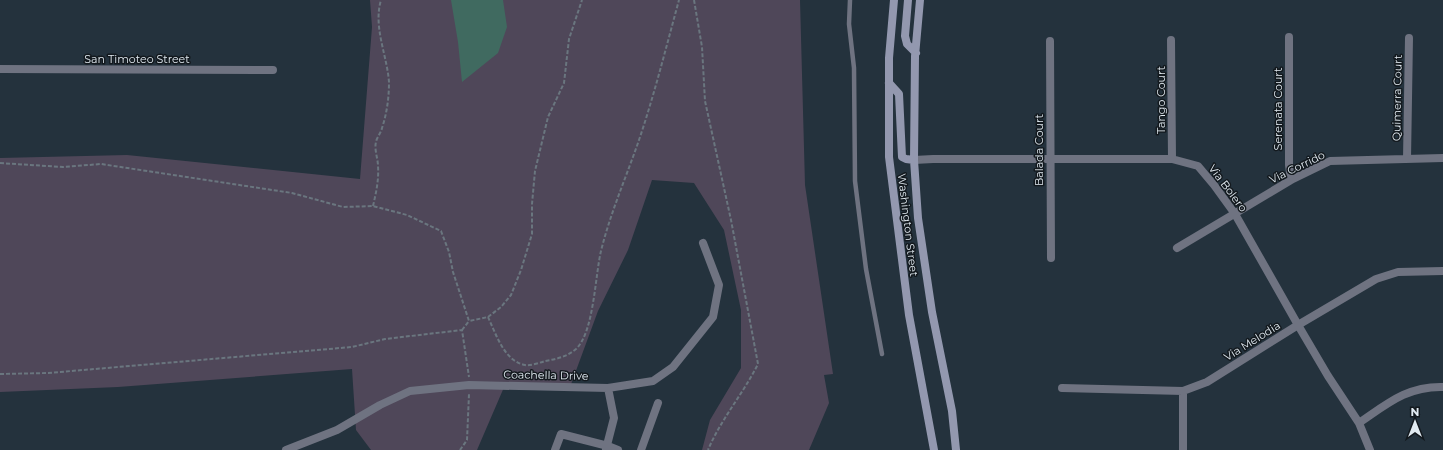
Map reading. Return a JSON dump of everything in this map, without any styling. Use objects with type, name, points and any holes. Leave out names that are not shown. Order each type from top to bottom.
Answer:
[{"type":"main road","name":"Washington Street","points":[[894,0],[889,58],[888,157],[909,315],[934,450]]},
{"type":"main road","points":[[908,0],[905,36],[907,44],[916,53]]},
{"type":"main road","name":"Washington Street","points":[[920,0],[916,53],[914,160],[919,226],[932,312],[952,411],[956,450]]},
{"type":"main road","points":[[889,83],[898,94],[902,157],[914,160]]},
{"type":"street","name":"Serenata Court","points":[[1289,37],[1288,164],[1291,180]]},
{"type":"street","name":"Quimerra Court","points":[[1407,159],[1408,38]]},
{"type":"street","name":"Tango Court","points":[[1171,40],[1172,159]]},
{"type":"street","name":"Balada Court","points":[[1050,41],[1051,258]]},
{"type":"street","name":"San Timoteo Street","points":[[0,69],[273,70]]},
{"type":"street","name":"Via Corrido","points":[[1177,248],[1291,180],[1330,161],[1443,158]]},
{"type":"street","name":"Via Bolero","points":[[914,160],[1172,159],[1198,166],[1235,214],[1328,376],[1359,423],[1370,450]]},
{"type":"street","name":"Coachella Drive","points":[[286,450],[337,430],[380,405],[410,391],[469,385],[608,388],[653,381],[673,367],[713,318],[719,286],[703,243]]},
{"type":"street","name":"Via Melodia","points":[[1062,388],[1183,391],[1207,382],[1298,325],[1382,276],[1410,271],[1443,271]]},
{"type":"street","points":[[1359,423],[1408,392],[1420,388],[1443,387]]},
{"type":"street","points":[[607,448],[614,418],[608,388]]},
{"type":"street","points":[[1183,391],[1183,450]]},
{"type":"street","points":[[641,450],[658,403]]},
{"type":"street","points":[[555,450],[562,434],[618,450]]},
{"type":"lane","points":[[850,0],[850,24],[854,68],[855,181],[866,269],[882,354]]},
{"type":"path","points":[[373,206],[377,190],[378,166],[376,143],[387,110],[389,84],[387,62],[381,37],[379,19],[381,0]]},
{"type":"path","points":[[0,374],[48,373],[352,347],[385,339],[462,330],[469,321],[488,317],[501,307],[511,295],[521,270],[532,234],[532,204],[536,171],[548,117],[564,84],[569,39],[582,0]]},
{"type":"path","points":[[488,317],[500,344],[512,361],[526,366],[561,358],[576,349],[584,336],[591,312],[601,251],[620,189],[641,132],[661,69],[679,0]]},
{"type":"path","points":[[694,0],[702,46],[705,101],[731,220],[758,364],[748,384],[723,421],[708,450]]},
{"type":"path","points":[[0,163],[63,168],[101,164],[292,193],[343,208],[373,206],[408,215],[441,231],[449,252],[453,272],[469,321]]},
{"type":"path","points":[[460,450],[467,440],[469,385],[469,372],[462,330]]},
{"type":"shaded area","points":[[370,0],[800,0],[805,185],[833,374],[824,375],[829,403],[809,450],[702,450],[710,420],[741,368],[741,310],[724,230],[694,183],[652,180],[628,250],[598,311],[570,387],[505,385],[477,450],[371,450],[356,430],[352,369],[118,387],[0,392],[0,158],[127,155],[360,179],[372,27]]},
{"type":"shaded area","points":[[451,0],[503,0],[507,27],[498,53],[462,82],[458,42]]}]
